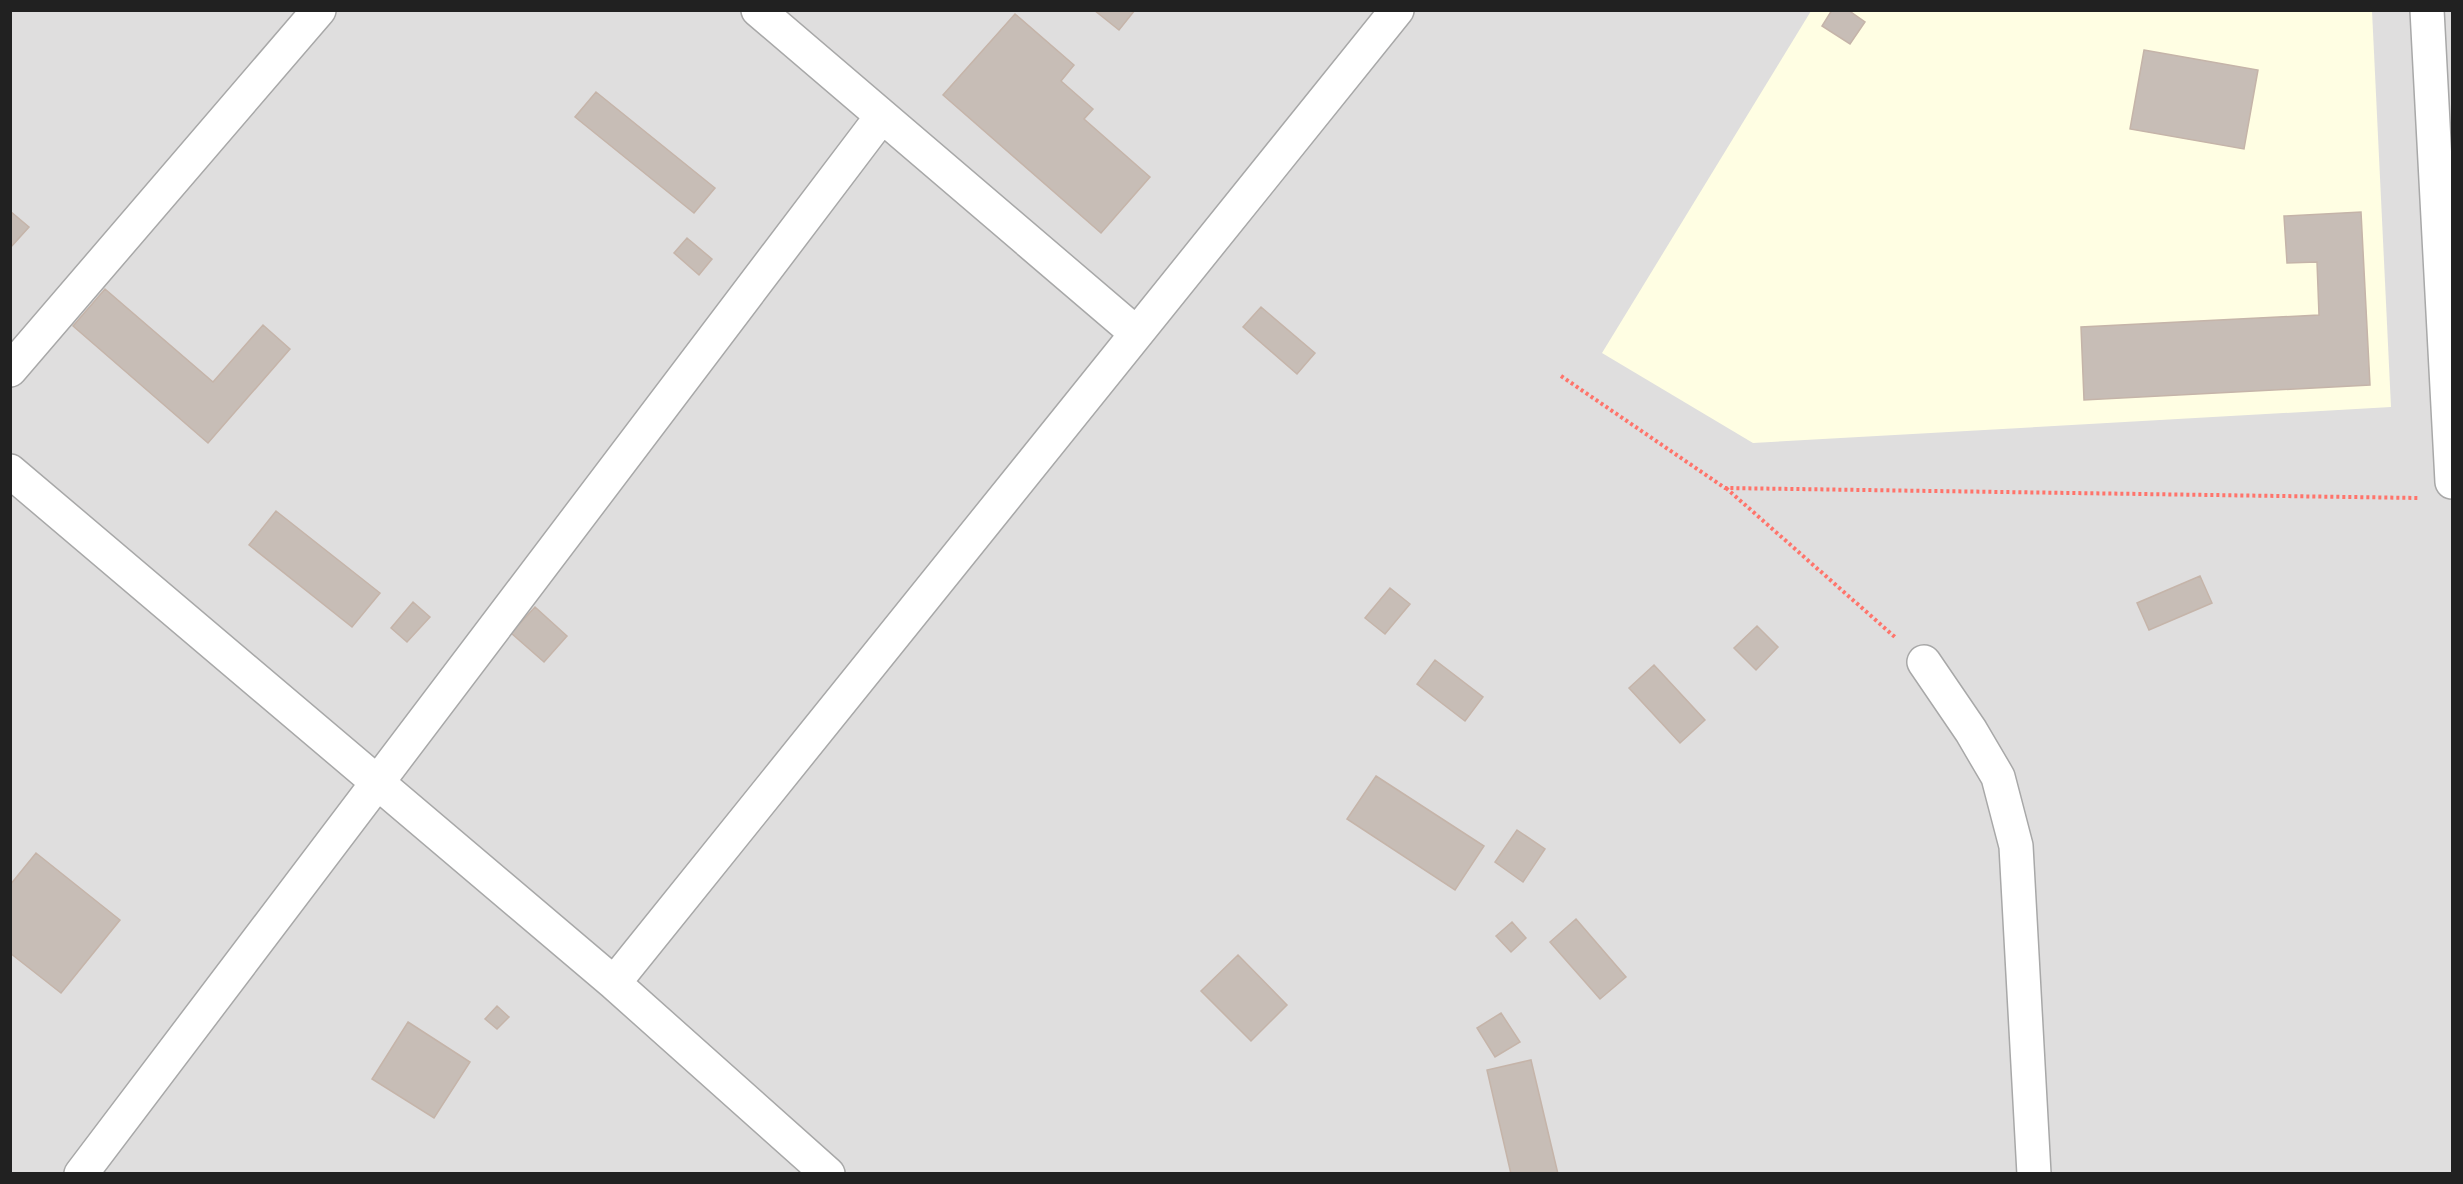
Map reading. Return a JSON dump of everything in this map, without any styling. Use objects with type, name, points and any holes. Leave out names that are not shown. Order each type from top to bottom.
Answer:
[{"type":"street","points":[[10,370],[319,10]]},
{"type":"street","points":[[758,10],[1136,333]]},
{"type":"street","points":[[614,983],[1397,10]]},
{"type":"street","points":[[2427,10],[2441,490]]},
{"type":"street","points":[[81,1173],[882,116]]},
{"type":"street","points":[[10,471],[614,983],[828,1173]]},
{"type":"street","points":[[1924,662],[1971,731],[1998,777],[2016,846],[2034,1173]]},
{"type":"path","points":[[1561,376],[1725,488],[1924,662]]},
{"type":"path","points":[[1725,488],[2441,490]]},
{"type":"shaded area","points":[[11,11],[2452,11],[2452,1173],[11,1173]]},
{"type":"shaded area","points":[[1811,11],[2372,11],[2391,407],[1753,443],[1602,353]]},
{"type":"building","points":[[1094,10],[1135,10],[1119,30]]},
{"type":"building","points":[[1832,10],[1848,10],[1865,22],[1850,44],[1822,26]]},
{"type":"building","points":[[1015,14],[1074,65],[1061,81],[1093,109],[1084,119],[1150,177],[1101,233],[943,95]]},
{"type":"building","points":[[2144,50],[2258,70],[2244,149],[2130,129]]},
{"type":"building","points":[[596,92],[715,188],[694,213],[575,117]]},
{"type":"building","points":[[10,211],[29,227],[10,248]]},
{"type":"building","points":[[2361,212],[2370,385],[2084,400],[2081,327],[2319,315],[2317,262],[2287,263],[2284,216]]},
{"type":"building","points":[[687,238],[712,259],[699,275],[674,253]]},
{"type":"building","points":[[105,289],[213,382],[263,325],[290,349],[208,443],[73,326]]},
{"type":"building","points":[[1261,307],[1315,353],[1297,374],[1243,327]]},
{"type":"building","points":[[276,511],[380,593],[352,627],[249,545]]},
{"type":"building","points":[[2200,576],[2212,603],[2149,630],[2137,603]]},
{"type":"building","points":[[1390,588],[1410,604],[1385,634],[1365,618]]},
{"type":"building","points":[[413,602],[430,617],[407,642],[391,628]]},
{"type":"building","points":[[535,607],[567,636],[544,662],[511,633]]},
{"type":"building","points":[[1757,626],[1778,647],[1756,670],[1734,648]]},
{"type":"building","points":[[1435,660],[1483,697],[1465,721],[1417,684]]},
{"type":"building","points":[[1654,665],[1705,720],[1680,743],[1629,688]]},
{"type":"building","points":[[1376,776],[1484,846],[1455,890],[1347,819]]},
{"type":"building","points":[[1517,830],[1545,849],[1523,882],[1495,862]]},
{"type":"building","points":[[36,853],[120,920],[61,993],[10,953],[10,885]]},
{"type":"building","points":[[1576,919],[1626,977],[1600,999],[1550,942]]},
{"type":"building","points":[[1512,922],[1526,938],[1511,952],[1496,936]]},
{"type":"building","points":[[1238,955],[1287,1005],[1251,1041],[1201,991]]},
{"type":"building","points":[[497,1006],[509,1017],[497,1029],[485,1019]]},
{"type":"building","points":[[1501,1013],[1520,1042],[1495,1057],[1477,1028]]},
{"type":"building","points":[[408,1022],[470,1062],[434,1118],[372,1079]]},
{"type":"building","points":[[1531,1060],[1558,1174],[1511,1174],[1487,1070]]}]
